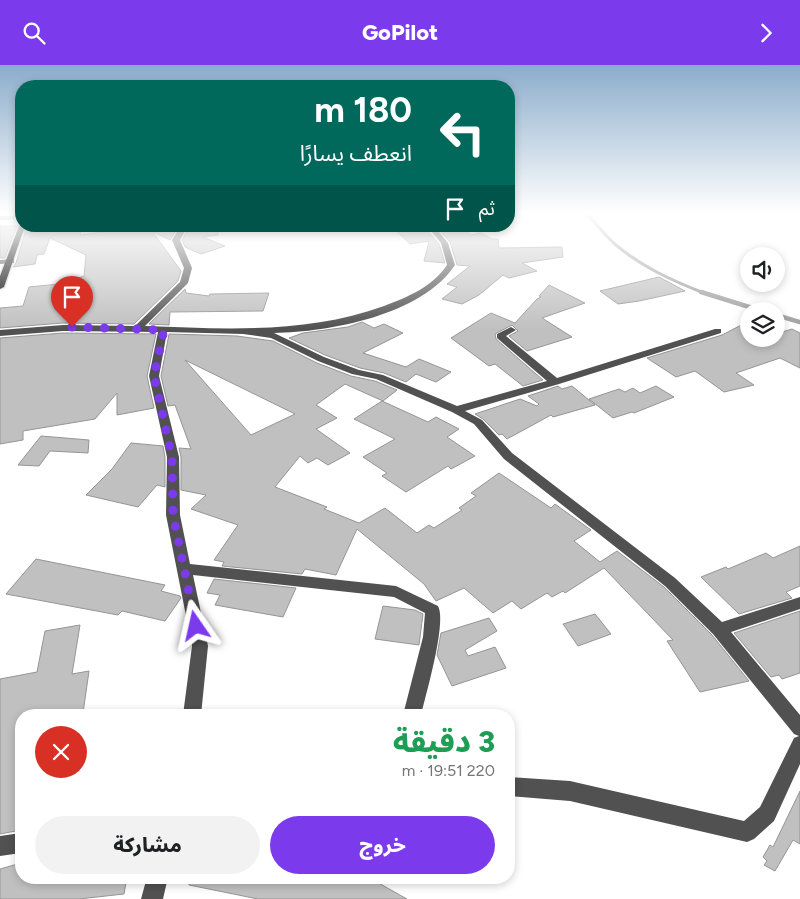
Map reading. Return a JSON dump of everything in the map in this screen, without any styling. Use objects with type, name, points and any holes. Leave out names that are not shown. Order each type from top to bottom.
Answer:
[{"type":"main road","points":[[0,287],[14,251]]},
{"type":"street","points":[[137,329],[184,283],[188,268],[181,251]]},
{"type":"street","points":[[0,333],[72,327],[246,332],[310,328],[361,318],[388,309],[430,289],[445,275],[451,265],[449,251]]},
{"type":"street","points":[[0,262],[11,261]]},
{"type":"street","points":[[164,330],[154,376],[172,457],[173,515],[200,646],[193,709]]},
{"type":"street","points":[[511,330],[500,336],[555,382]]},
{"type":"street","points":[[456,410],[555,382],[718,331]]},
{"type":"street","points":[[246,332],[273,336],[321,359],[356,372],[379,377],[456,410],[478,422],[508,456],[670,582],[719,629],[800,728]]},
{"type":"street","points":[[185,569],[396,592],[433,610],[430,637],[413,709]]},
{"type":"street","points":[[719,629],[800,603]]},
{"type":"street","points":[[515,787],[570,791],[747,832],[768,814],[800,744]]},
{"type":"street","points":[[0,846],[15,844]]},
{"type":"street","points":[[152,899],[156,884]]},
{"type":"building","points":[[0,251],[8,251],[5,258],[0,258]]},
{"type":"building","points":[[20,251],[45,251],[44,254],[37,255],[35,264],[13,267]]},
{"type":"building","points":[[77,251],[166,251],[181,271],[178,281],[134,324],[63,323],[0,328],[0,308],[23,306],[29,287],[78,282],[78,278],[84,276],[86,255]]},
{"type":"building","points":[[194,251],[210,251],[201,254]]},
{"type":"building","points":[[427,251],[441,251],[445,263],[424,261]]},
{"type":"building","points":[[453,251],[562,251],[563,257],[522,263],[537,271],[509,278],[503,275],[479,295],[462,304],[442,299],[457,287],[447,284],[470,266],[457,265]]},
{"type":"building","points":[[659,277],[685,291],[618,304],[600,291]]},
{"type":"building","points":[[549,285],[585,303],[542,318],[572,337],[527,351],[509,336],[518,331],[512,325],[495,334],[496,339],[543,380],[523,386],[495,364],[489,366],[451,338],[491,313],[515,323],[541,297],[539,296]]},
{"type":"building","points":[[185,289],[186,293],[209,296],[210,294],[269,293],[263,311],[170,312],[169,325],[149,324]]},
{"type":"building","points":[[362,322],[374,328],[384,324],[403,333],[363,353],[406,367],[419,359],[451,372],[436,382],[416,374],[406,382],[384,373],[360,368],[325,355],[289,338],[303,333],[348,327]]},
{"type":"building","points":[[740,326],[740,347],[785,347],[785,331],[792,329],[800,333],[800,368],[780,358],[736,373],[754,385],[724,392],[695,371],[676,377],[647,358],[722,335]]},
{"type":"building","points":[[63,333],[156,334],[147,376],[154,408],[117,415],[117,393],[95,419],[23,431],[23,440],[0,444],[0,338]]},
{"type":"building","points":[[169,334],[237,336],[273,341],[317,363],[397,390],[383,401],[345,384],[316,405],[337,418],[316,429],[350,453],[328,465],[317,458],[308,463],[300,456],[275,487],[327,507],[324,509],[359,523],[385,508],[417,533],[429,525],[434,528],[462,510],[459,508],[476,496],[471,493],[499,473],[551,508],[555,504],[591,530],[574,541],[600,562],[617,551],[664,587],[712,635],[749,681],[700,692],[667,641],[673,640],[604,568],[565,593],[563,591],[552,597],[547,593],[521,609],[512,601],[493,613],[464,588],[436,601],[424,584],[357,529],[336,575],[305,569],[302,574],[222,566],[224,562],[214,560],[238,525],[191,509],[206,495],[181,490],[181,457],[179,448],[191,449],[175,405],[168,406],[161,376]],"holes":[[[185,360],[295,414],[251,435]]]},
{"type":"building","points":[[558,386],[562,389],[572,386],[595,405],[553,417],[551,415],[507,439],[502,434],[499,435],[483,419],[475,414],[520,399],[537,406],[539,404],[528,396]]},
{"type":"building","points":[[656,386],[674,397],[634,413],[613,418],[589,399],[619,389],[625,392],[633,388],[640,393]]},
{"type":"building","points":[[382,401],[428,422],[436,417],[459,429],[447,437],[475,456],[451,469],[448,466],[406,492],[382,476],[387,473],[363,457],[395,439],[354,419]]},
{"type":"building","points":[[41,436],[89,440],[88,453],[50,451],[39,466],[18,465]]},
{"type":"building","points":[[131,443],[163,446],[165,487],[157,485],[138,507],[86,495],[112,469]]},
{"type":"building","points":[[800,546],[800,586],[786,592],[792,598],[739,614],[701,577],[726,567],[728,569],[766,553],[773,558]]},
{"type":"building","points":[[36,559],[165,585],[161,591],[180,596],[181,598],[165,621],[122,611],[118,615],[6,594]]},
{"type":"building","points":[[214,579],[296,588],[283,617],[215,605],[220,595],[207,593]]},
{"type":"building","points":[[383,606],[415,610],[423,614],[419,645],[375,639]]},
{"type":"building","points":[[800,611],[800,673],[782,679],[779,675],[771,677],[734,633]]},
{"type":"building","points":[[595,614],[611,634],[578,646],[563,624]]},
{"type":"building","points":[[489,618],[497,631],[465,650],[468,656],[495,647],[506,668],[452,686],[437,655],[441,633]]},
{"type":"building","points":[[80,625],[72,674],[89,671],[84,709],[15,709],[15,831],[0,834],[0,679],[37,672],[45,631]]},
{"type":"building","points":[[800,791],[800,844],[793,840],[775,871],[764,865],[767,861],[763,857],[770,845],[773,847]]},
{"type":"building","points":[[15,865],[15,884],[126,884],[124,894],[79,899],[0,899],[0,869]]},
{"type":"building","points":[[380,884],[407,899],[258,899],[189,885]]},
{"type":"waterway","points":[[624,251],[647,267],[703,293]]},
{"type":"waterway","points":[[703,293],[740,304]]},
{"type":"waterway","points":[[785,318],[800,322]]},
{"type":"route","points":[[72,327],[164,330],[154,376],[172,457],[173,515],[196,626]]}]
